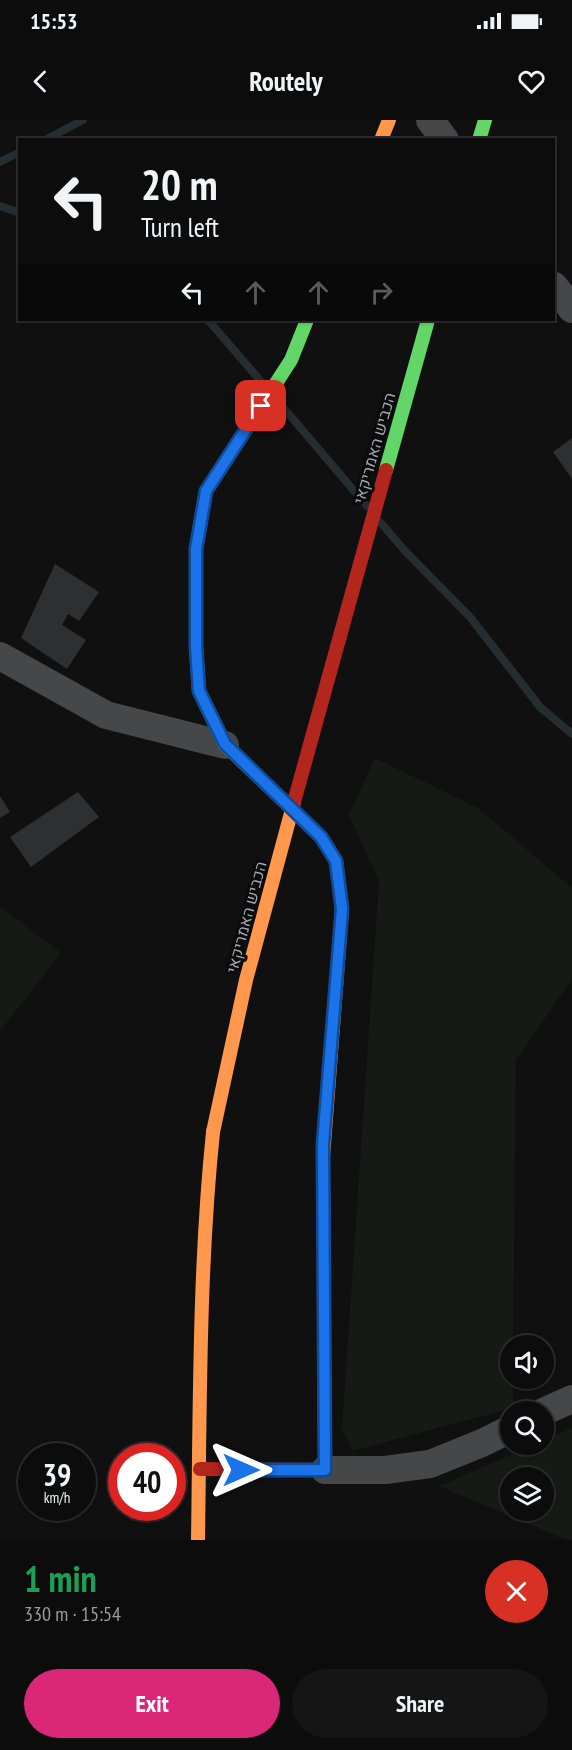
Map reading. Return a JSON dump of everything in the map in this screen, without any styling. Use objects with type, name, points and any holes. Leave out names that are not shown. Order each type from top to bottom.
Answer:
[{"type":"street","points":[[382,138],[389,120]]},
{"type":"street","points":[[430,120],[444,138]]},
{"type":"street","points":[[480,138],[485,120]]},
{"type":"street","points":[[555,287],[572,309]]},
{"type":"street","points":[[307,321],[291,360],[206,491],[196,549],[196,647],[199,691],[225,744],[321,837],[336,861],[342,909],[323,1144],[325,1470]]},
{"type":"street","name":"הכביש האמריקאי","points":[[198,1540],[203,1244],[206,1184],[213,1132],[246,980],[321,699],[428,321]]},
{"type":"street","points":[[0,656],[106,715],[225,744]]},
{"type":"street","points":[[554,1407],[572,1399]]},
{"type":"street","points":[[200,1469],[386,1470],[430,1464],[500,1434]]},
{"type":"shaded area","points":[[375,758],[478,808],[572,888],[572,979],[516,1060],[513,1335],[500,1335],[500,1389],[513,1389],[513,1401],[500,1401],[500,1411],[352,1451],[342,1428],[379,881],[349,815]]},
{"type":"shaded area","points":[[0,906],[61,953],[0,1031]]},
{"type":"shaded area","points":[[572,1428],[572,1540],[522,1521],[554,1521],[554,1467],[500,1467],[500,1512],[439,1486],[511,1455],[554,1455],[554,1436]]},
{"type":"building","points":[[572,438],[572,479],[553,452]]},
{"type":"building","points":[[55,564],[99,592],[79,621],[68,614],[62,625],[86,640],[67,669],[21,638]]},
{"type":"building","points":[[78,792],[99,817],[31,867],[10,837]]},
{"type":"building","points":[[0,796],[10,812],[0,818]]},
{"type":"waterway","points":[[49,138],[83,120]]},
{"type":"waterway","points":[[0,162],[18,153]]},
{"type":"waterway","points":[[0,206],[18,212]]},
{"type":"waterway","points":[[209,321],[264,385]]},
{"type":"waterway","points":[[276,399],[367,506]]},
{"type":"waterway","points":[[380,522],[470,617],[540,707],[572,734]]},
{"type":"traffic: fast","points":[[480,138],[485,120]]},
{"type":"traffic: fast","points":[[267,785],[225,745],[199,691],[196,647],[196,549],[206,491],[291,360],[307,321]]},
{"type":"traffic: fast","points":[[386,470],[428,321]]},
{"type":"traffic: slow","points":[[382,138],[389,120]]},
{"type":"traffic: slow","points":[[267,785],[321,837],[336,861],[342,909],[323,1157]]},
{"type":"traffic: slow","points":[[213,1132],[246,980],[294,802]]},
{"type":"traffic: slow","points":[[198,1540],[203,1285],[213,1132]]},
{"type":"traffic: jam","points":[[294,802],[386,470]]},
{"type":"traffic: jam","points":[[200,1469],[325,1470],[323,1157]]},
{"type":"route","points":[[241,1470],[325,1470],[323,1144],[342,909],[336,861],[321,837],[225,744],[199,691],[196,647],[196,549],[206,491],[261,406]]}]
